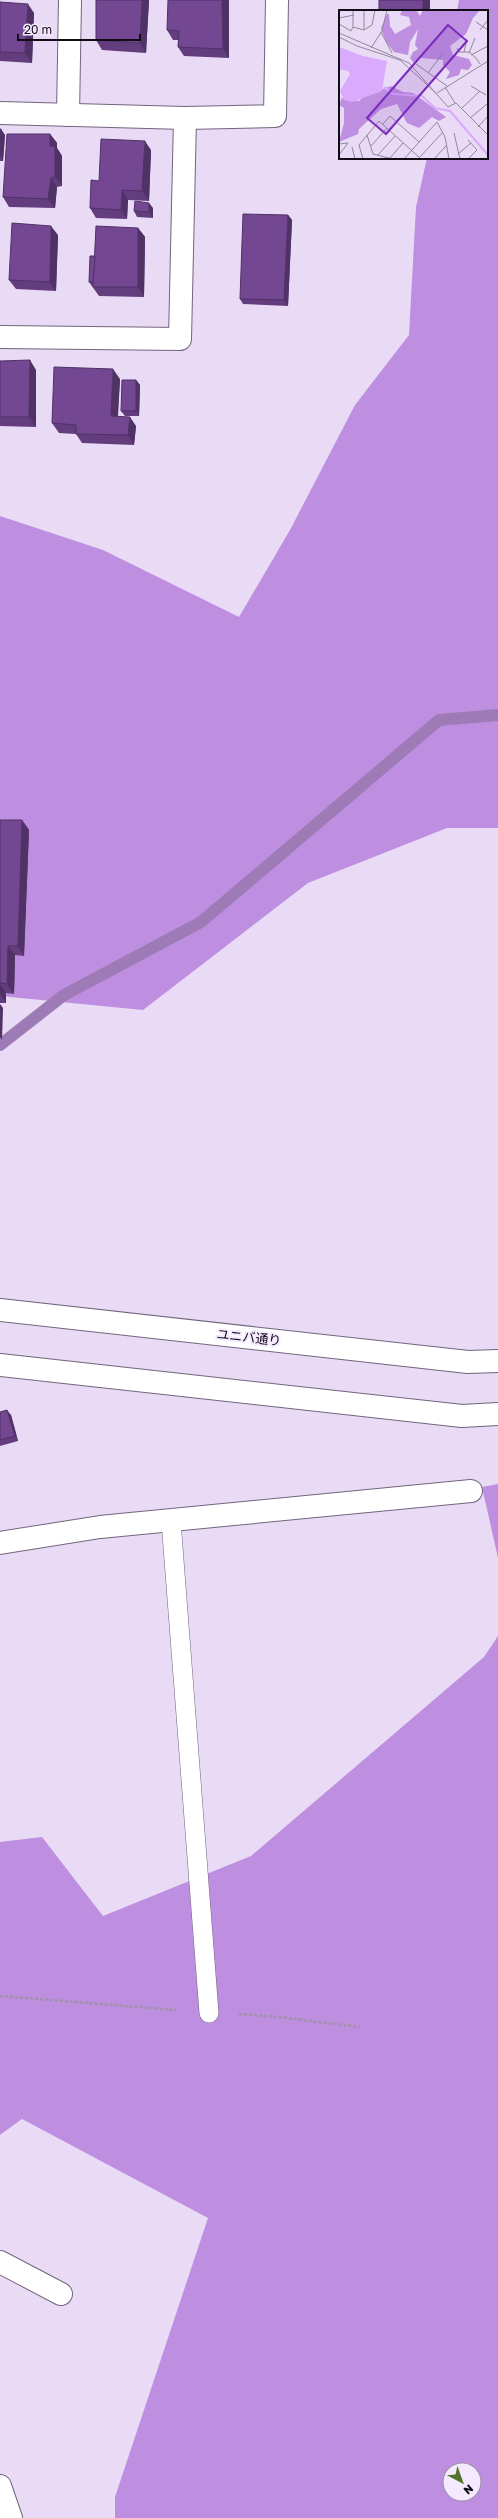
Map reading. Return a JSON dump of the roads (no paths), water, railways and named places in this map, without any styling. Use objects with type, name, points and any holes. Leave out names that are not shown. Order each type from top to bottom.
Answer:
[{"type":"street","points":[[68,115],[70,0]]},
{"type":"street","points":[[0,113],[185,118],[274,116],[277,0]]},
{"type":"street","points":[[0,337],[180,339],[185,118]]},
{"type":"street","name":"ユニバ通り","points":[[0,1310],[468,1362],[498,1361]]},
{"type":"street","points":[[0,1365],[462,1416],[498,1414]]},
{"type":"street","points":[[0,1542],[100,1527],[471,1491]]},
{"type":"street","points":[[0,2262],[61,2294]]},
{"type":"street","points":[[0,2486],[11,2518]]},
{"type":"lane","points":[[171,1521],[209,2013]]},
{"type":"waterway","points":[[0,1045],[64,995],[201,922],[439,720],[498,715]]}]
